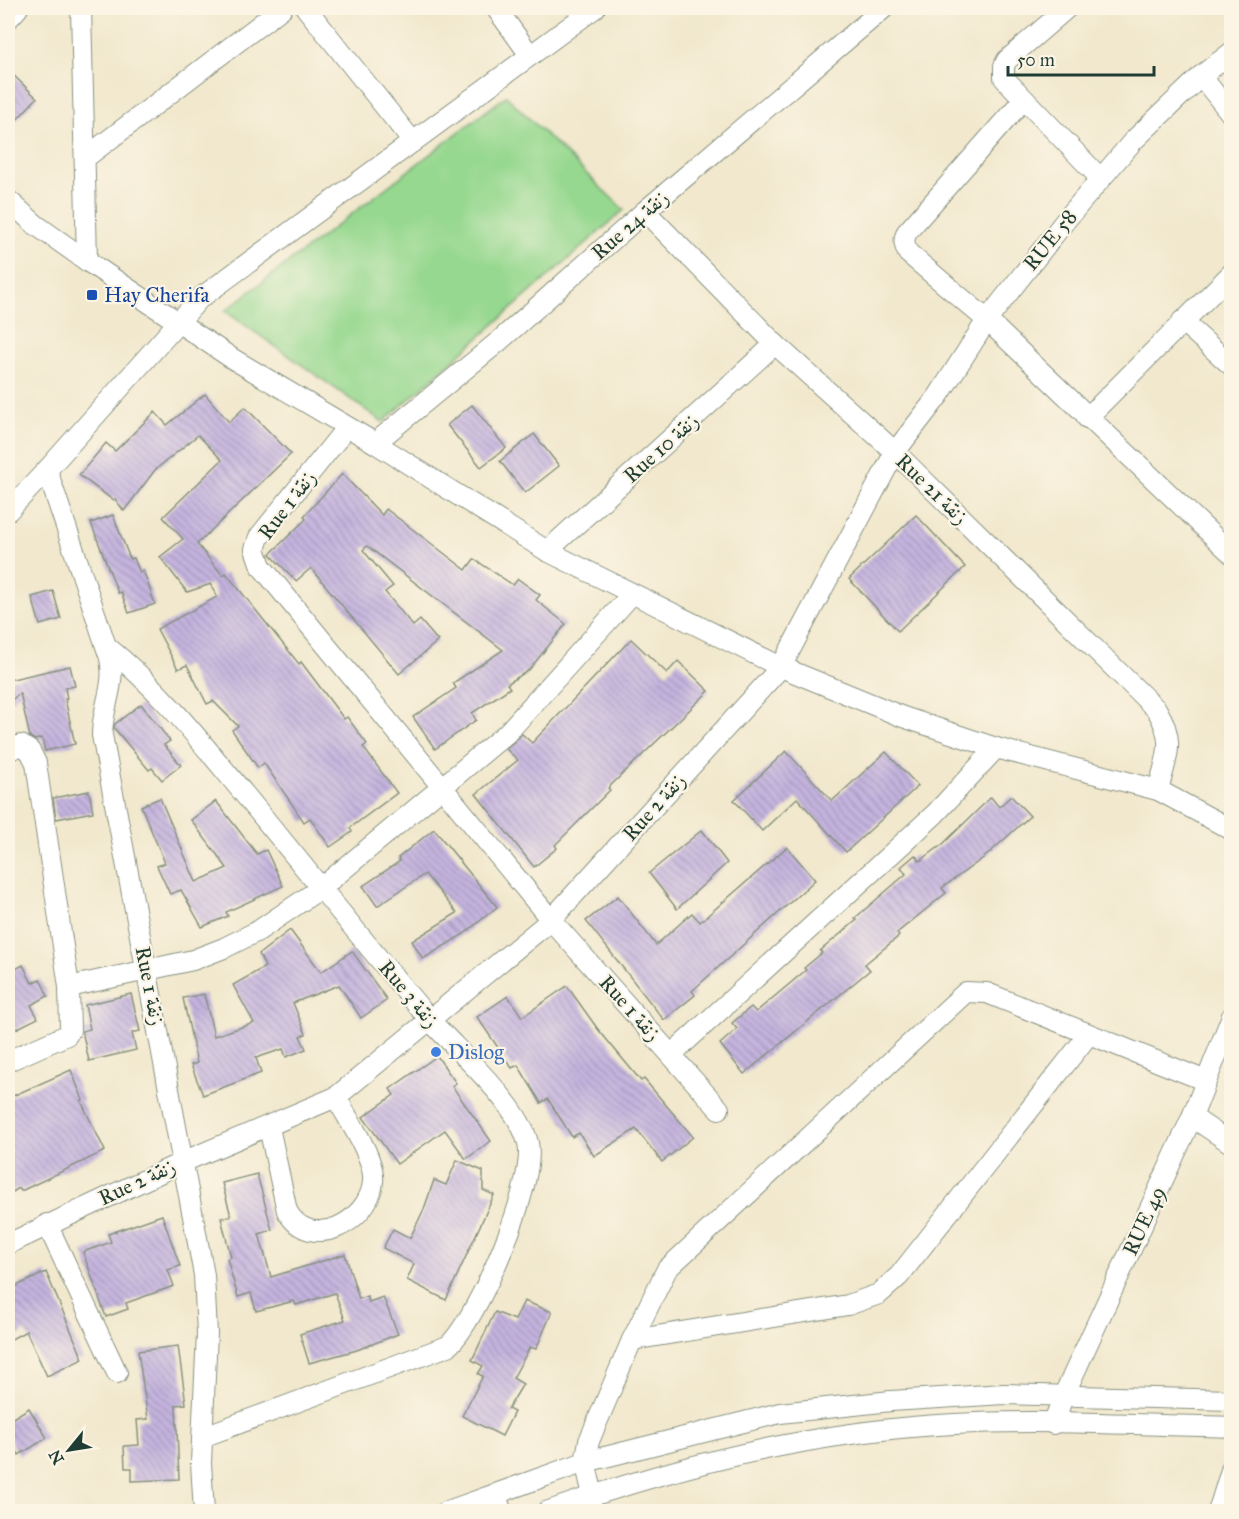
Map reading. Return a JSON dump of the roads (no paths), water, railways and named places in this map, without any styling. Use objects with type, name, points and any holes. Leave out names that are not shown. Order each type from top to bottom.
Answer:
[{"type":"street","points":[[8,19],[18,8]]},
{"type":"street","points":[[81,8],[87,261]]},
{"type":"street","points":[[85,158],[282,8]]},
{"type":"street","points":[[306,8],[413,142]]},
{"type":"street","points":[[496,8],[530,55]]},
{"type":"street","points":[[8,511],[199,299],[595,8]]},
{"type":"street","name":"Rue 24 زنقة","points":[[375,443],[498,342],[645,211],[884,8]]},
{"type":"street","points":[[1067,8],[1004,66],[1006,82],[1101,179]]},
{"type":"street","name":"RUE 58","points":[[895,452],[939,395],[987,320],[1133,141],[1201,76],[1232,52]]},
{"type":"street","points":[[1201,76],[1232,115]]},
{"type":"street","points":[[1023,100],[903,239],[908,253],[987,320],[1087,418],[1232,554]]},
{"type":"street","points":[[8,200],[36,225],[233,359],[375,443],[547,551],[781,667],[903,717],[996,748],[1158,790],[1232,830]]},
{"type":"street","name":"Rue 21 زنقة","points":[[645,211],[775,344],[895,452],[1157,710],[1168,728],[1169,748],[1158,790]]},
{"type":"street","points":[[8,214],[36,225]]},
{"type":"street","points":[[1087,418],[1232,273]]},
{"type":"street","points":[[1182,321],[1232,366]]},
{"type":"street","name":"Rue 10 زنقة","points":[[547,551],[775,344]]},
{"type":"street","name":"Rue 1 زنقة","points":[[347,427],[259,537],[255,549],[261,566],[551,920],[719,1109]]},
{"type":"street","name":"Rue 2 زنقة","points":[[8,1244],[184,1161],[336,1097],[551,920],[781,667],[895,452]]},
{"type":"street","name":"Rue 1 زنقة","points":[[47,470],[106,646],[112,681],[104,714],[102,735],[184,1161],[205,1294],[207,1333],[202,1437],[204,1512]]},
{"type":"street","points":[[69,987],[193,960],[224,948],[258,931],[321,888],[444,788],[507,733],[632,594]]},
{"type":"street","name":"Rue 3 زنقة","points":[[106,646],[168,703],[430,1020],[515,1114],[525,1133],[530,1154],[528,1175],[515,1215],[465,1328],[448,1346],[437,1352],[202,1437]]},
{"type":"street","points":[[8,751],[21,745],[30,751],[36,763],[69,987],[70,1030],[67,1035],[8,1061]]},
{"type":"street","points":[[672,1054],[935,814],[996,748]]},
{"type":"street","points":[[593,1495],[585,1462],[589,1440],[655,1288],[673,1263],[966,992],[987,993],[1206,1081]]},
{"type":"street","name":"RUE 49","points":[[1053,1424],[1064,1395],[1192,1117],[1232,1016]]},
{"type":"street","points":[[632,1340],[848,1305],[879,1294],[899,1276],[1089,1034]]},
{"type":"street","points":[[269,1127],[287,1211],[293,1223],[303,1231],[333,1229],[346,1224],[357,1213],[370,1193],[374,1181],[372,1168],[364,1149],[336,1097]]},
{"type":"street","points":[[1192,1117],[1232,1144]]},
{"type":"street","points":[[47,1224],[117,1373]]},
{"type":"street","points":[[445,1512],[499,1503],[585,1462],[780,1413],[1004,1394],[1232,1400]]},
{"type":"street","points":[[546,1512],[593,1495],[788,1444],[954,1424],[1232,1427]]},
{"type":"street","points":[[1218,1512],[1232,1467]]},
{"type":"place","name":"Hay Cherifa","points":[[92,295]]},
{"type":"place","name":"Dislog","points":[[436,1052]]}]
